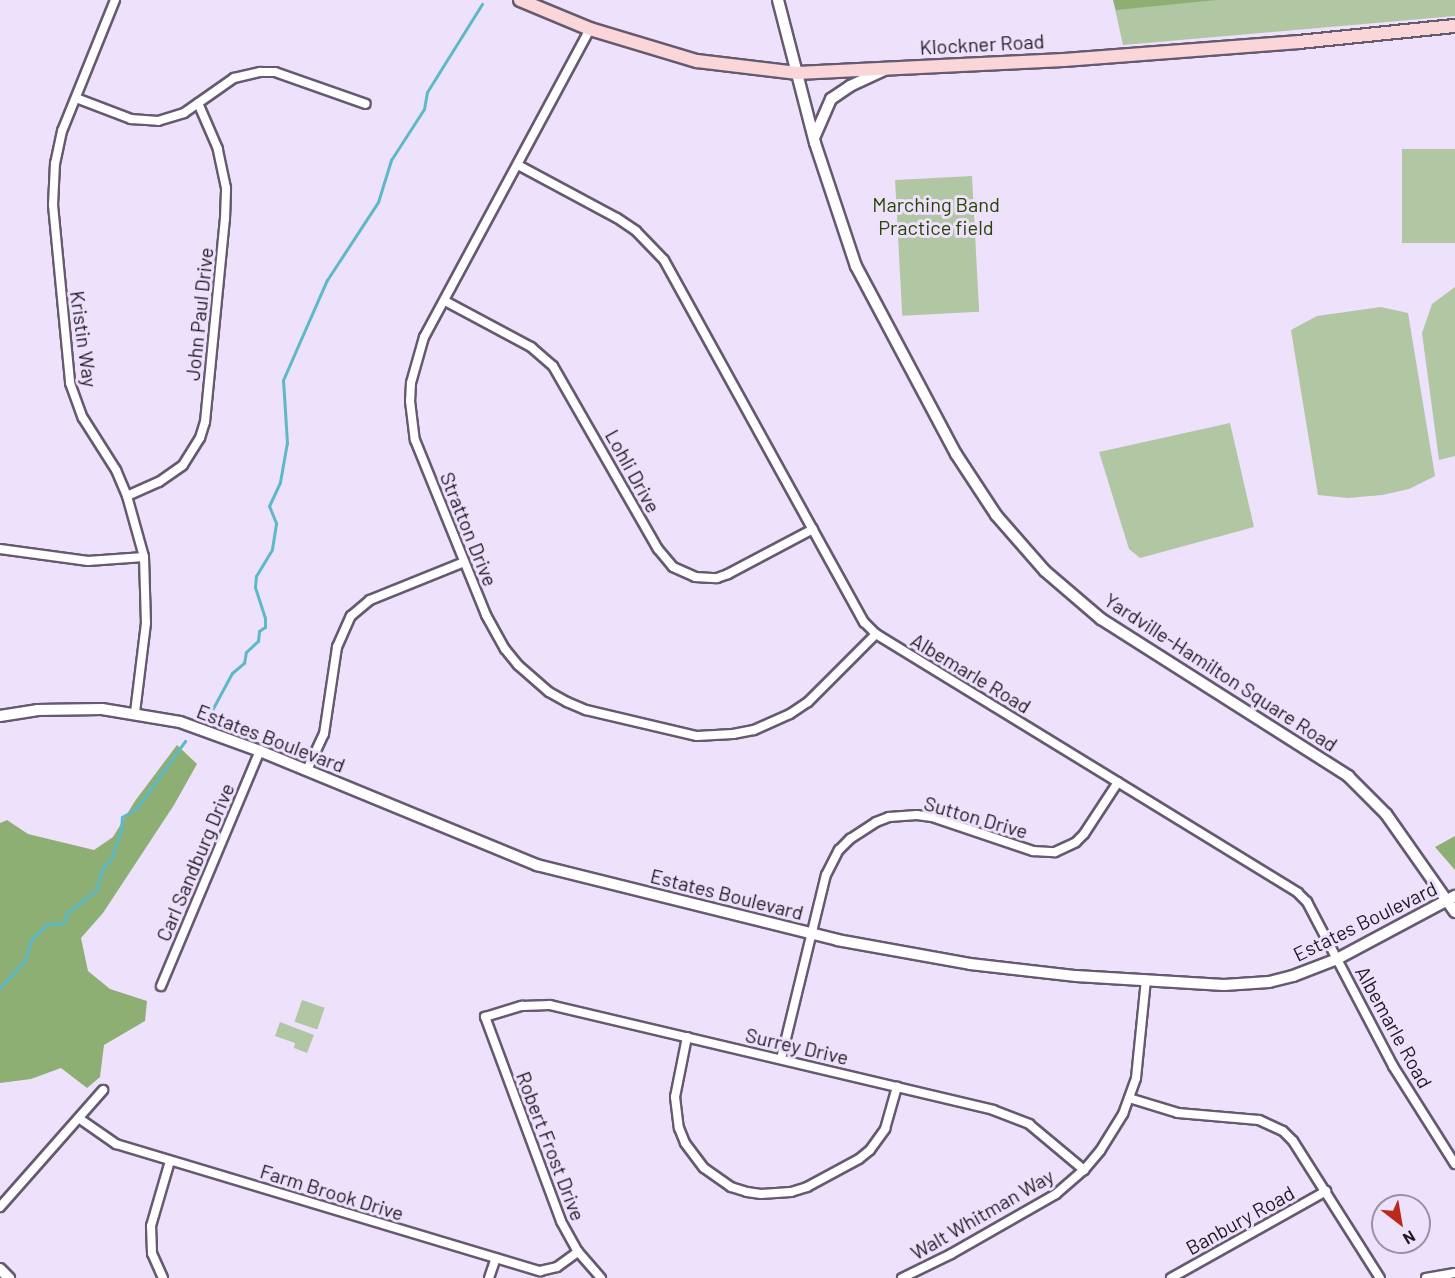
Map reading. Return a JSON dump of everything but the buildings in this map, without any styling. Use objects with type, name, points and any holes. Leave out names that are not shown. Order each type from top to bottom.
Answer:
[{"type":"main road","name":"Klockner Road","points":[[520,0],[590,29],[714,65],[798,73],[1064,60],[1299,42],[1455,26]]},
{"type":"street","name":"Kristin Way","points":[[115,0],[62,131],[53,184],[66,362],[70,383],[83,418],[116,470],[127,496],[144,557],[146,623],[135,713]]},
{"type":"street","name":"Yardville-Hamilton Square Road","points":[[778,0],[814,138],[846,241],[864,282],[961,462],[996,515],[1052,577],[1101,619],[1348,776],[1386,814],[1452,899],[1455,912]]},
{"type":"street","name":"Stratton Drive","points":[[590,29],[424,337],[415,362],[410,392],[411,422],[415,440],[494,632],[511,657],[533,680],[558,697],[586,710],[684,734],[733,735],[754,730],[790,714],[808,702],[876,634]]},
{"type":"street","points":[[814,138],[831,99],[850,86],[888,69]]},
{"type":"street","points":[[76,98],[126,118],[144,122],[170,119],[234,78],[260,72],[289,75],[366,104]]},
{"type":"street","name":"John Paul Drive","points":[[127,496],[159,482],[183,465],[200,438],[205,422],[226,188],[218,149],[198,103]]},
{"type":"street","name":"Albemarle Road","points":[[518,165],[636,231],[664,260],[864,622],[876,634],[1298,893],[1312,910],[1393,1066],[1455,1164]]},
{"type":"street","name":"Lohli Drive","points":[[444,301],[531,347],[553,366],[658,549],[673,567],[695,577],[717,578],[813,529]]},
{"type":"street","points":[[0,549],[88,561],[144,557]]},
{"type":"street","points":[[307,770],[324,734],[337,647],[351,616],[370,600],[464,562]]},
{"type":"street","name":"Estates Boulevard","points":[[0,716],[66,709],[135,713],[208,730],[537,865],[812,934],[970,964],[1146,980],[1245,985],[1293,976],[1337,959],[1452,899]]},
{"type":"street","name":"Carl Sandburg Drive","points":[[160,986],[260,751]]},
{"type":"street","name":"Sutton Drive","points":[[781,1059],[832,862],[850,839],[876,822],[903,815],[932,817],[1033,851],[1055,852],[1076,842],[1084,834],[1118,782]]},
{"type":"street","name":"Walt Whitman Way","points":[[902,1278],[1004,1225],[1056,1194],[1084,1170],[1112,1134],[1130,1098],[1140,1058],[1146,980]]},
{"type":"street","name":"Surrey Drive","points":[[485,1017],[522,1006],[550,1005],[1011,1116],[1045,1135],[1084,1170]]},
{"type":"street","name":"Robert Frost Drive","points":[[485,1017],[561,1221],[578,1252],[601,1278]]},
{"type":"street","points":[[687,1037],[675,1097],[679,1128],[689,1150],[704,1168],[717,1179],[747,1192],[776,1194],[791,1192],[859,1159],[870,1150],[885,1129],[897,1087]]},
{"type":"street","points":[[0,1207],[80,1119],[103,1090]]},
{"type":"street","points":[[1130,1098],[1178,1113],[1249,1118],[1272,1124],[1293,1141],[1380,1278]]},
{"type":"street","name":"Farm Brook Drive","points":[[80,1119],[116,1144],[540,1271],[549,1270],[578,1252]]},
{"type":"street","points":[[163,1278],[152,1252],[150,1233],[170,1161]]},
{"type":"street","name":"Banbury Road","points":[[1171,1278],[1326,1191]]},
{"type":"street","points":[[489,1278],[496,1258]]},
{"type":"street","points":[[0,1269],[9,1278]]},
{"type":"street","points":[[1426,1278],[1455,1273]]},
{"type":"green space","points":[[1113,0],[1455,0],[1455,16],[1123,45]]},
{"type":"green space","points":[[1113,0],[1217,0],[1116,10]]},
{"type":"green space","points":[[1402,149],[1455,149],[1455,243],[1402,243]]},
{"type":"green space","name":"Marching Band Practice field","points":[[972,176],[979,312],[902,316],[895,180]]},
{"type":"green space","points":[[1455,287],[1455,456],[1439,460],[1422,333],[1432,304]]},
{"type":"green space","points":[[1381,307],[1408,313],[1435,476],[1409,489],[1382,495],[1348,498],[1318,495],[1291,330],[1317,316]]},
{"type":"green space","points":[[1230,423],[1254,527],[1140,558],[1129,549],[1099,452]]},
{"type":"green space","points":[[177,745],[197,764],[174,805],[103,913],[81,938],[88,971],[110,989],[147,1001],[145,1021],[104,1045],[100,1077],[87,1088],[61,1068],[31,1079],[0,1083],[0,823],[7,820],[28,834],[94,850],[113,837],[135,801]]},
{"type":"green space","points":[[1455,836],[1455,870],[1435,847]]},
{"type":"green space","points":[[302,1000],[325,1008],[317,1030],[295,1022]]},
{"type":"green space","points":[[280,1022],[314,1035],[307,1053],[294,1048],[295,1043],[275,1036]]},
{"type":"waterway","points":[[212,710],[232,673],[244,663],[246,652],[258,641],[259,631],[265,627],[265,618],[255,587],[256,576],[272,549],[276,523],[269,506],[280,482],[287,443],[283,380],[327,280],[378,202],[391,160],[424,109],[427,92],[482,4]]},
{"type":"waterway","points":[[0,988],[25,960],[32,938],[48,924],[60,924],[66,920],[66,914],[97,889],[102,869],[112,857],[121,830],[122,817],[136,809],[185,741]]}]
